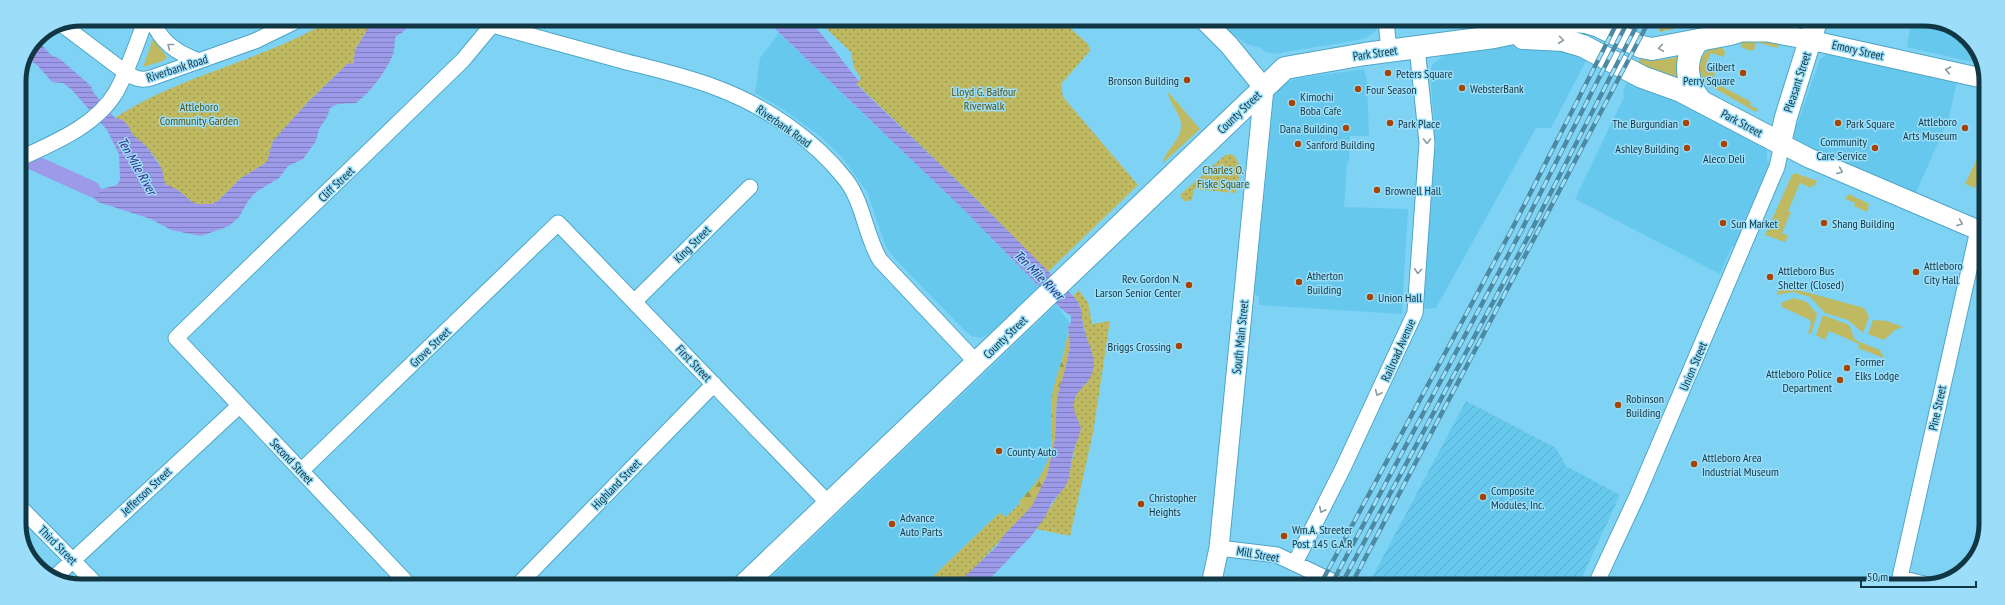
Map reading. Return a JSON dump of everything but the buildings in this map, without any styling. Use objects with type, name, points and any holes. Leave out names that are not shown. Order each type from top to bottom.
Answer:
[{"type":"highway","name":"Park Street","points":[[1264,88],[1289,66],[1389,50],[1494,37],[1543,26]]},
{"type":"highway","name":"Park Street","points":[[1599,26],[1647,49],[1664,48],[1730,34],[1755,26]]},
{"type":"highway","name":"Pleasant Street","points":[[1780,143],[1786,116],[1813,30]]},
{"type":"highway","name":"Park Street","points":[[1494,37],[1555,39],[1576,43],[1642,76],[1676,89],[1780,143]]},
{"type":"highway","points":[[1699,40],[1690,54],[1688,65],[1690,84],[1702,102]]},
{"type":"highway","name":"County Street","points":[[750,579],[1064,281],[1264,88]]},
{"type":"main road","points":[[1210,26],[1229,45],[1264,88]]},
{"type":"main road","name":"Emory Street","points":[[1730,34],[1813,30],[1979,77]]},
{"type":"main road","name":"South Main Street","points":[[1213,579],[1219,548],[1264,88]]},
{"type":"main road","name":"Park Street","points":[[1780,143],[1809,158],[1979,231]]},
{"type":"street","points":[[26,156],[87,122],[112,98],[125,72],[143,26]]},
{"type":"street","points":[[155,26],[160,36],[167,44],[182,55],[199,61]]},
{"type":"street","name":"Riverbank Road","points":[[67,28],[134,78],[147,79],[255,41],[286,26]]},
{"type":"street","name":"Cliff Street","points":[[176,338],[463,60],[483,26]]},
{"type":"street","name":"Riverbank Road","points":[[499,26],[705,84],[749,102],[781,121],[812,145],[845,180],[861,206],[873,246],[880,260],[977,363]]},
{"type":"street","points":[[1387,26],[1389,50]]},
{"type":"street","name":"Railroad Avenue","points":[[1295,563],[1343,468],[1415,313],[1427,143],[1417,47]]},
{"type":"street","name":"Union Street","points":[[1598,579],[1637,496],[1777,167],[1780,153],[1780,143]]},
{"type":"street","name":"King Street","points":[[634,302],[750,187]]},
{"type":"street","name":"First Street","points":[[558,223],[829,504]]},
{"type":"street","name":"Grove Street","points":[[301,471],[558,223]]},
{"type":"street","name":"Pine Street","points":[[1900,579],[1979,245]]},
{"type":"street","name":"Second Street","points":[[176,338],[400,579]]},
{"type":"street","name":"Highland Street","points":[[524,579],[714,384]]},
{"type":"street","name":"Jefferson Street","points":[[58,574],[239,406]]},
{"type":"street","name":"Third Street","points":[[26,513],[91,579]]},
{"type":"street","name":"Mill Street","points":[[1219,548],[1267,553],[1295,563],[1328,579]]},
{"type":"shaded area","points":[[1223,26],[1378,26],[1376,31],[1364,39],[1274,54],[1265,52],[1261,48],[1246,44]]},
{"type":"shaded area","points":[[1911,26],[1931,26],[1954,35],[1963,42],[1972,54],[1976,63],[1907,47]]},
{"type":"shaded area","points":[[779,33],[966,212],[1039,287],[988,335],[980,338],[972,336],[964,330],[897,261],[886,247],[867,192],[842,157],[820,136],[784,110],[755,93],[760,58]]},
{"type":"shaded area","points":[[1524,44],[1559,48],[1587,59],[1551,128],[1536,128],[1436,308],[1421,309],[1431,151],[1436,148],[1430,73],[1432,65],[1449,52]]},
{"type":"shaded area","points":[[1828,54],[1957,81],[1949,118],[1914,197],[1793,141],[1794,133],[1820,59]]},
{"type":"shaded area","points":[[1364,69],[1367,81],[1369,136],[1350,136],[1349,163],[1347,163],[1344,207],[1408,209],[1402,314],[1259,305],[1259,298],[1253,291],[1275,91],[1280,85],[1298,78]]},
{"type":"shaded area","points":[[1631,75],[1763,144],[1767,151],[1767,160],[1771,166],[1737,249],[1732,246],[1720,274],[1575,199],[1624,97],[1623,90]]},
{"type":"shaded area","points":[[1056,305],[1069,322],[1066,344],[1053,390],[1051,407],[1052,436],[1049,459],[1034,487],[1006,517],[1000,513],[930,579],[769,579]]},
{"type":"shaded area","points":[[1466,401],[1556,448],[1566,466],[1620,495],[1581,579],[1371,579]]},
{"type":"green space","name":"Attleboro Community Garden","points":[[320,26],[370,26],[355,50],[354,63],[347,64],[307,103],[273,141],[267,162],[240,179],[218,201],[211,204],[197,204],[165,184],[159,163],[147,147],[132,134],[129,127],[123,120],[115,118],[141,103],[195,78],[279,46]]},
{"type":"green space","name":"Lloyd G. Balfour Riverwalk","points":[[823,26],[1068,26],[1088,44],[1090,51],[1061,84],[1063,97],[1138,185],[1048,272],[978,201],[856,83],[861,78],[854,68],[851,52]]},
{"type":"green space","points":[[1661,26],[1688,26],[1658,32]]},
{"type":"green space","points":[[153,39],[167,57],[163,61],[143,67]]},
{"type":"green space","points":[[1752,39],[1780,43],[1777,48],[1756,42],[1754,50],[1751,51],[1741,47],[1742,40]]},
{"type":"green space","points":[[1719,45],[1725,51],[1724,57],[1711,53],[1706,64],[1716,70],[1712,81],[1751,102],[1750,105],[1758,109],[1756,112],[1707,84],[1703,78],[1700,72],[1700,61],[1707,52]]},
{"type":"green space","points":[[1641,56],[1661,60],[1678,57],[1678,77],[1663,74],[1637,65]]},
{"type":"green space","points":[[1168,92],[1200,129],[1163,163],[1164,158],[1181,130],[1180,120],[1170,100]]},
{"type":"green space","name":"Charles O. Fiske Square","points":[[1231,154],[1238,161],[1240,172],[1236,193],[1194,189],[1192,199],[1189,201],[1184,201],[1180,195],[1225,155]]},
{"type":"green space","points":[[1979,155],[1979,178],[1975,188],[1965,184]]},
{"type":"green space","points":[[1795,173],[1817,181],[1815,186],[1812,185],[1811,188],[1800,183],[1788,211],[1791,212],[1782,233],[1788,236],[1785,242],[1765,235],[1792,175]]},
{"type":"green space","points":[[1849,194],[1869,204],[1867,212],[1854,206],[1855,203],[1845,199]]},
{"type":"green space","points":[[1780,285],[1864,308],[1869,317],[1863,333],[1848,320],[1825,313],[1810,297],[1793,292],[1777,295]]},
{"type":"green space","points":[[1079,290],[1088,303],[1092,324],[1110,321],[1093,433],[1070,536],[1036,529],[1068,480],[1080,424],[1074,413],[1074,400],[1079,390],[1085,384],[1085,330],[1079,304],[1073,296]]},
{"type":"green space","points":[[1794,298],[1807,302],[1817,314],[1811,334],[1808,333],[1811,324],[1810,320],[1782,307],[1781,303]]},
{"type":"green space","points":[[1823,315],[1849,325],[1855,340],[1880,350],[1884,358],[1858,348],[1859,344],[1829,331],[1825,340],[1816,335]]},
{"type":"green space","points":[[1873,320],[1887,321],[1903,327],[1895,330],[1884,340],[1868,334]]},
{"type":"green space","points":[[1068,330],[1070,346],[1057,398],[1055,439],[1049,470],[1036,501],[1028,511],[1020,503],[1020,500],[1039,478],[1044,470],[1050,453],[1052,443],[1052,395],[1064,353]]},
{"type":"green space","points":[[1020,503],[1028,511],[962,579],[930,579],[1000,513],[1006,517]]},
{"type":"water","name":"Ten Mile River","points":[[370,26],[409,26],[403,32],[396,36],[392,57],[384,72],[373,87],[356,103],[338,104],[330,108],[327,117],[319,129],[316,141],[303,159],[288,166],[279,178],[256,192],[248,201],[239,217],[229,226],[201,236],[171,230],[151,219],[98,202],[73,180],[89,181],[102,189],[117,185],[120,180],[119,154],[107,130],[72,90],[63,83],[52,82],[37,65],[30,60],[41,44],[51,55],[60,59],[91,86],[93,92],[115,118],[123,120],[129,127],[132,134],[147,147],[162,169],[165,184],[178,190],[192,202],[197,204],[211,204],[218,201],[240,179],[267,162],[273,141],[307,103],[347,64],[354,63],[355,50]]},
{"type":"water","name":"Ten Mile River","points":[[772,26],[814,26],[859,81],[856,84],[978,201],[1076,299],[1080,306],[1083,325],[1094,364],[1090,378],[1076,395],[1074,403],[1074,410],[1081,429],[1073,453],[1068,481],[1065,487],[1052,502],[1045,517],[1032,535],[990,579],[962,579],[997,546],[1004,535],[1032,506],[1047,476],[1055,439],[1057,398],[1070,346],[1068,326],[1071,322],[1071,316],[1060,308],[966,212]]},
{"type":"waterway","points":[[26,159],[92,189]]},
{"type":"railway","points":[[1323,579],[1511,231],[1615,26]]},
{"type":"railway","points":[[1334,579],[1519,235],[1625,26]]},
{"type":"railway","points":[[1344,579],[1527,239],[1636,26]]},
{"type":"railway","points":[[1354,579],[1646,26]]},
{"type":"place","name":"Peters Square","points":[[1388,73]]},
{"type":"place","name":"Gilbert Perry Square","points":[[1743,73]]},
{"type":"place","name":"Bronson Building","points":[[1187,80]]},
{"type":"place","name":"WebsterBank","points":[[1462,88]]},
{"type":"place","name":"Four Season","points":[[1358,89]]},
{"type":"place","name":"Kimochi Boba Cafe","points":[[1292,103]]},
{"type":"place","name":"Park Place","points":[[1390,123]]},
{"type":"place","name":"The Burgundian","points":[[1686,123]]},
{"type":"place","name":"Park Square","points":[[1838,123]]},
{"type":"place","name":"Dana Building","points":[[1346,128]]},
{"type":"place","name":"Attleboro Arts Museum","points":[[1965,128]]},
{"type":"place","name":"Sanford Building","points":[[1298,144]]},
{"type":"place","name":"Aleco Deli","points":[[1724,144]]},
{"type":"place","name":"Ashley Building","points":[[1687,148]]},
{"type":"place","name":"Community Care Service","points":[[1875,148]]},
{"type":"place","name":"Brownell Hall","points":[[1377,190]]},
{"type":"place","name":"Sun Market","points":[[1723,223]]},
{"type":"place","name":"Shang Building","points":[[1824,223]]},
{"type":"place","name":"Attleboro City Hall","points":[[1916,272]]},
{"type":"place","name":"Attleboro Bus Shelter (Closed)","points":[[1770,277]]},
{"type":"place","name":"Atherton Building","points":[[1299,282]]},
{"type":"place","name":"Rev. Gordon N. Larson Senior Center","points":[[1189,285]]},
{"type":"place","name":"Union Hall","points":[[1370,297]]},
{"type":"place","name":"Briggs Crossing","points":[[1179,346]]},
{"type":"place","name":"Former Elks Lodge","points":[[1847,368]]},
{"type":"place","name":"Attleboro Police Department","points":[[1840,380]]},
{"type":"place","name":"Robinson Building","points":[[1618,405]]},
{"type":"place","name":"County Auto","points":[[999,451]]},
{"type":"place","name":"Attleboro Area Industrial Museum","points":[[1694,464]]},
{"type":"place","name":"Composite Modules, Inc.","points":[[1483,497]]},
{"type":"place","name":"Christopher Heights","points":[[1141,504]]},
{"type":"place","name":"Advance Auto Parts","points":[[892,524]]},
{"type":"place","name":"Wm.A. Streeter Post 145 G.A.R","points":[[1284,536]]}]
